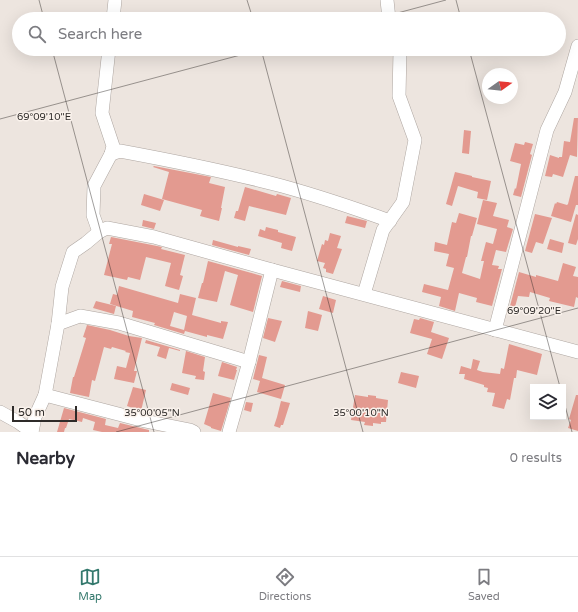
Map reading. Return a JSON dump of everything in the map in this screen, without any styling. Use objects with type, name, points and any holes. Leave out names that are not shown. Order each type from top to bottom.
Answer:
[{"type":"street","points":[[114,12],[115,0]]},
{"type":"street","points":[[387,0],[389,12]]},
{"type":"street","points":[[495,330],[547,130],[565,92],[578,46]]},
{"type":"street","points":[[99,232],[93,215],[94,186],[111,154],[113,146],[102,113],[108,56]]},
{"type":"street","points":[[364,294],[383,230],[404,202],[414,140],[398,96],[400,56]]},
{"type":"street","points":[[111,154],[120,151],[212,169],[334,201],[390,221]]},
{"type":"street","points":[[0,412],[32,432],[35,417],[45,395],[58,324],[62,287],[73,252],[99,232],[107,228],[154,237],[578,352]]},
{"type":"street","points":[[230,432],[272,270]]},
{"type":"street","points":[[58,324],[80,316],[119,323],[249,362]]},
{"type":"street","points":[[45,395],[194,432]]},
{"type":"building","points":[[574,118],[578,118],[577,157],[570,155],[563,177],[553,174],[552,177],[545,176],[550,155],[559,158],[562,157],[564,141],[570,142]]},
{"type":"building","points":[[464,130],[471,131],[469,154],[462,153]]},
{"type":"building","points":[[525,142],[533,144],[530,154],[532,155],[521,197],[513,195],[515,188],[516,189],[521,164],[510,161],[515,143],[524,145]]},
{"type":"building","points":[[153,167],[211,177],[209,183],[225,187],[219,221],[200,216],[202,210],[162,199],[169,172]]},
{"type":"building","points":[[455,172],[491,181],[487,200],[477,198],[478,192],[458,186],[452,206],[446,204]]},
{"type":"building","points":[[575,176],[578,176],[578,205],[576,205],[571,222],[551,216],[555,203],[568,204]]},
{"type":"building","points":[[245,187],[276,196],[277,194],[291,198],[286,215],[249,206],[245,221],[234,218],[236,211],[238,211]]},
{"type":"building","points":[[144,194],[164,200],[160,211],[141,205]]},
{"type":"building","points":[[483,200],[497,203],[493,216],[509,220],[507,227],[513,229],[506,252],[496,250],[492,265],[499,266],[498,269],[502,269],[492,306],[476,302],[477,298],[459,293],[455,311],[439,306],[441,297],[422,292],[424,284],[448,290],[454,268],[446,266],[449,254],[434,251],[435,242],[447,245],[452,222],[456,223],[459,213],[477,218],[462,273],[480,279],[484,261],[481,261],[486,242],[493,244],[497,229],[477,224]]},
{"type":"building","points":[[535,214],[552,218],[543,244],[536,242],[532,253],[525,251]]},
{"type":"building","points":[[576,214],[578,215],[578,239],[576,245],[568,243]]},
{"type":"building","points":[[347,216],[367,221],[365,228],[345,223]]},
{"type":"building","points":[[143,220],[156,223],[154,229],[142,226]]},
{"type":"building","points":[[266,227],[296,237],[292,251],[281,248],[282,243],[258,236],[260,229],[265,231]]},
{"type":"building","points":[[330,233],[341,236],[337,248],[342,249],[333,274],[326,272],[326,269],[323,268],[325,263],[317,261],[322,244],[324,245],[325,240],[328,241]]},
{"type":"building","points":[[111,237],[162,247],[161,249],[185,255],[180,275],[183,276],[179,290],[165,286],[171,263],[146,257],[140,280],[128,277],[127,280],[104,275],[112,244],[109,244]]},
{"type":"building","points":[[550,239],[564,243],[562,253],[547,249]]},
{"type":"building","points":[[213,240],[251,249],[249,255],[212,245]]},
{"type":"building","points":[[208,261],[262,276],[253,312],[230,305],[238,275],[225,271],[217,302],[198,298]]},
{"type":"building","points":[[563,263],[576,267],[573,276],[578,277],[578,298],[576,297],[574,307],[549,301],[550,298],[530,292],[529,297],[518,296],[515,307],[510,306],[519,272],[558,281]]},
{"type":"building","points":[[282,281],[301,286],[300,292],[280,287]]},
{"type":"building","points":[[119,286],[178,303],[180,294],[196,298],[192,315],[221,323],[221,321],[228,322],[223,339],[207,335],[207,337],[185,331],[184,334],[154,325],[155,323],[132,317],[133,311],[110,304],[113,294],[117,295]],"holes":[[[174,312],[187,316],[184,330],[170,326]]]},
{"type":"building","points":[[323,296],[336,300],[333,313],[319,309]]},
{"type":"building","points":[[96,301],[116,306],[114,314],[93,308]]},
{"type":"building","points":[[308,311],[322,315],[318,331],[305,328]]},
{"type":"building","points":[[268,318],[282,321],[275,342],[263,338]]},
{"type":"building","points":[[420,318],[434,322],[431,332],[449,338],[442,359],[427,354],[432,339],[410,333],[414,319],[419,320]]},
{"type":"building","points":[[87,325],[142,338],[134,371],[137,371],[134,383],[114,379],[117,366],[126,368],[130,353],[112,347],[111,349],[104,347],[95,381],[92,380],[89,397],[70,393],[73,377],[86,338],[83,337]]},
{"type":"building","points":[[146,340],[180,351],[169,348],[166,359],[157,356],[160,347],[145,343]]},
{"type":"building","points":[[509,344],[542,354],[537,375],[517,370],[510,400],[507,399],[504,409],[492,406],[495,393],[487,392],[488,388],[484,387],[484,385],[464,379],[465,374],[459,374],[461,366],[471,369],[473,359],[480,361],[477,370],[500,374],[501,368],[504,369]]},
{"type":"building","points":[[186,351],[205,357],[203,371],[205,372],[204,380],[195,379],[196,376],[182,373]]},
{"type":"building","points":[[259,355],[267,357],[262,378],[285,385],[281,399],[257,392],[260,381],[253,379]]},
{"type":"building","points":[[222,362],[237,367],[234,380],[218,376]]},
{"type":"building","points":[[401,372],[419,376],[416,388],[398,383]]},
{"type":"building","points":[[172,383],[190,388],[188,395],[170,390]]},
{"type":"building","points":[[133,387],[146,390],[141,411],[127,406]]},
{"type":"building","points":[[213,393],[231,398],[221,431],[204,424]]},
{"type":"building","points":[[355,395],[368,397],[368,395],[376,396],[376,398],[388,400],[386,422],[381,422],[381,424],[373,423],[373,426],[364,425],[365,422],[351,420]]},
{"type":"building","points":[[576,395],[578,395],[578,431],[568,428]]},
{"type":"building","points":[[281,401],[290,403],[283,425],[281,425],[280,428],[274,426]]},
{"type":"building","points":[[246,402],[253,403],[251,412],[244,410]]},
{"type":"building","points":[[64,408],[106,419],[105,425],[118,428],[120,423],[149,430],[149,432],[102,432],[93,430],[95,422],[83,418],[82,422],[69,419],[64,432],[57,432]]}]
